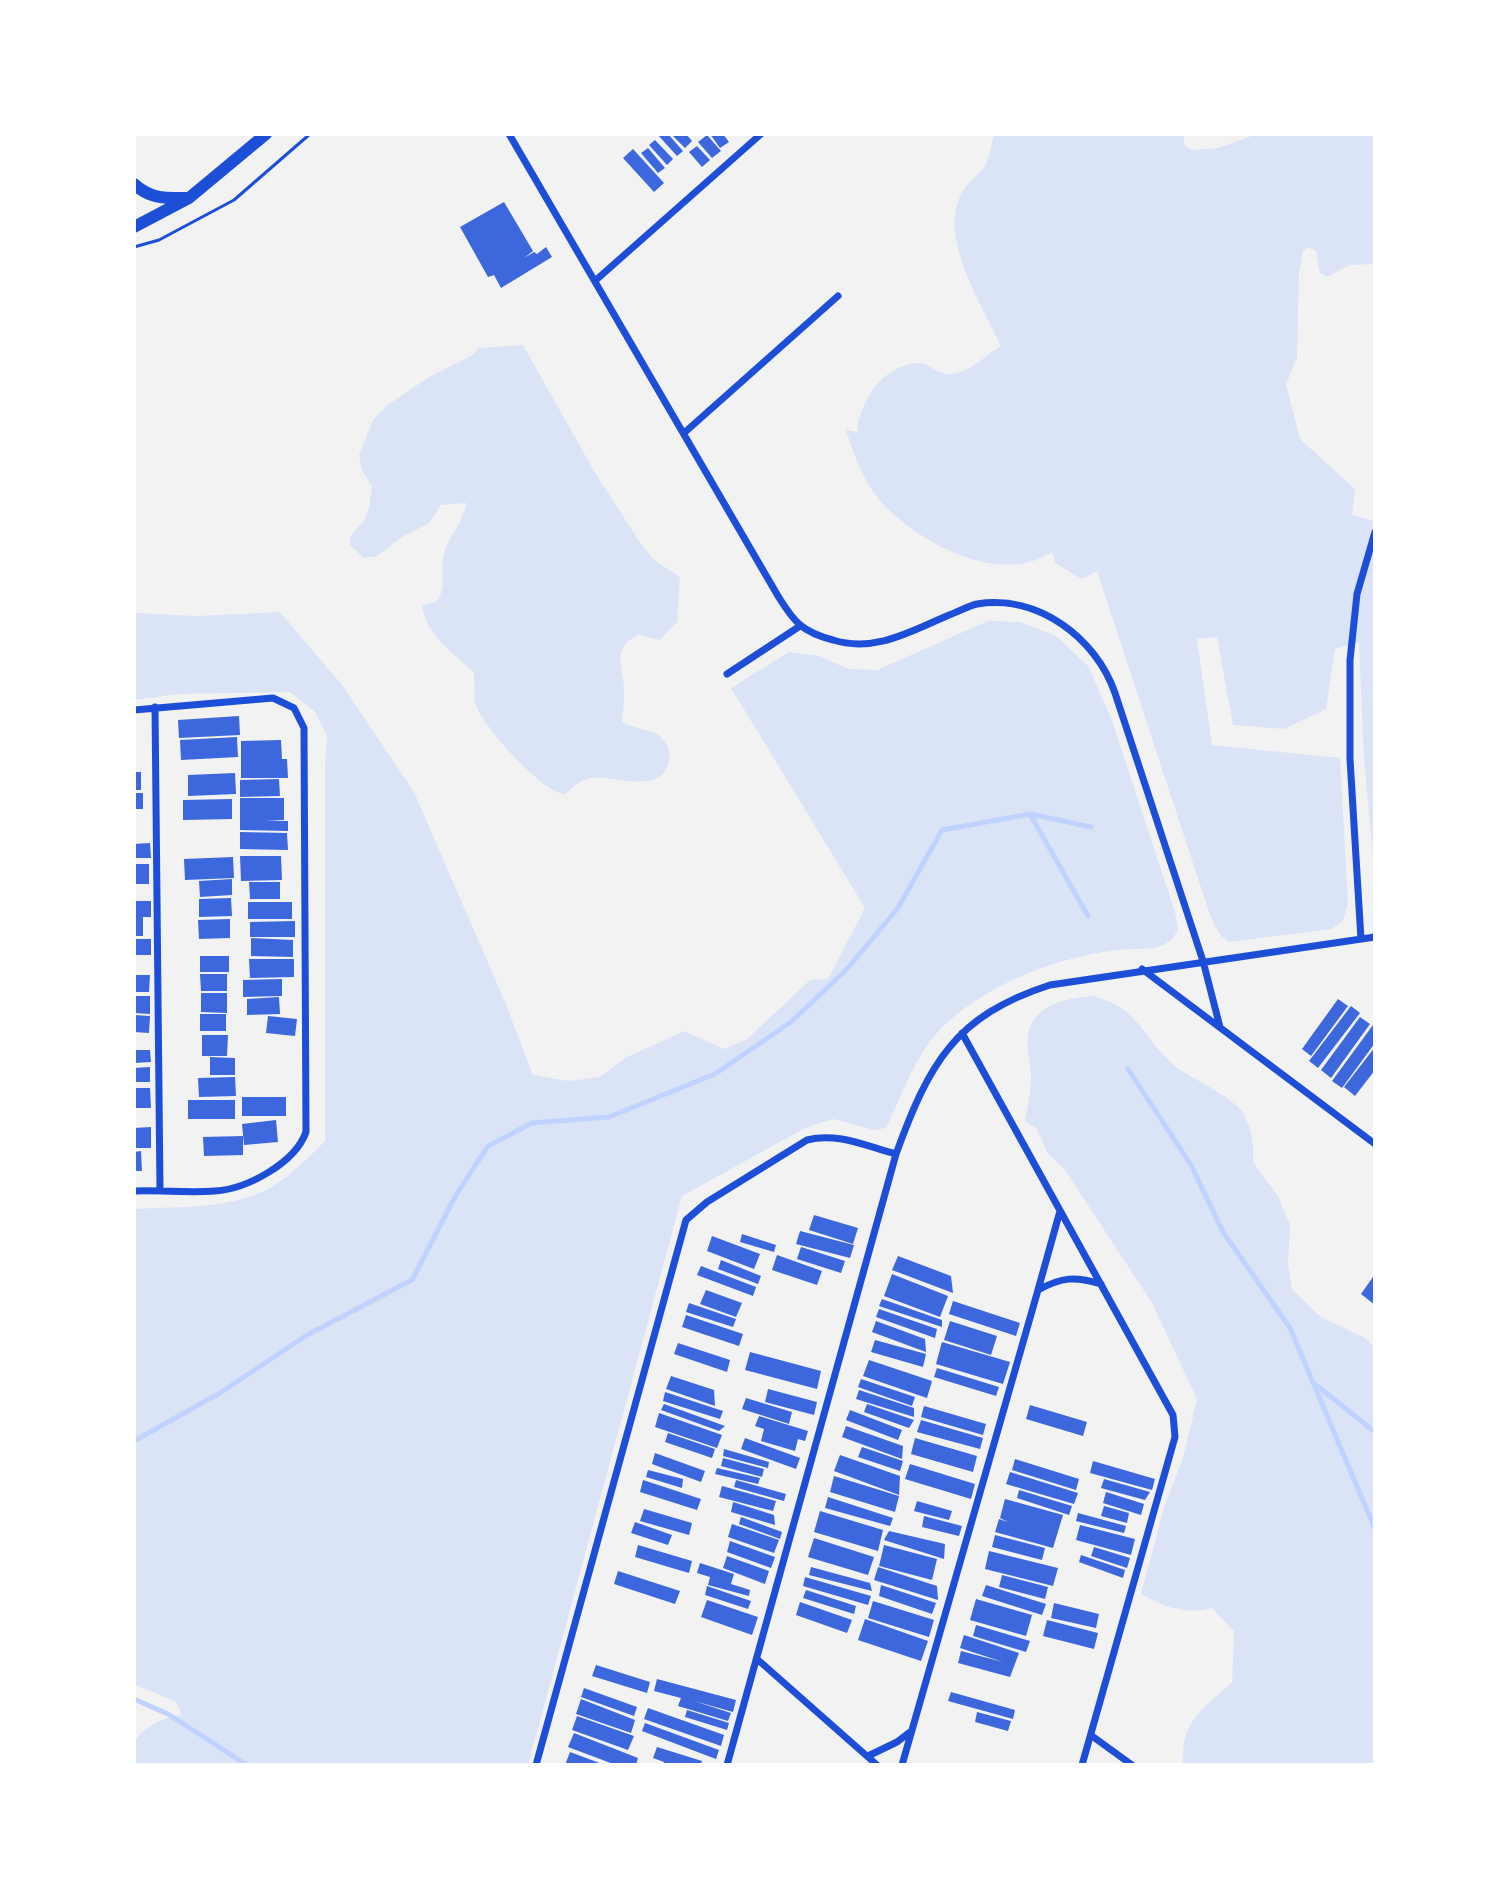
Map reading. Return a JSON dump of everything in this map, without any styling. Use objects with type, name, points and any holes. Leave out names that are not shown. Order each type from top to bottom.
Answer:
[{"type":"main road","points":[[134,227],[189,198],[266,134]]},
{"type":"main road","points":[[134,184],[144,193],[157,198],[189,198]]},
{"type":"street","points":[[509,134],[778,596],[800,626],[809,633],[847,645],[868,645],[890,640],[975,604],[999,603],[1022,606],[1043,614],[1079,637],[1096,655],[1108,673],[1203,961],[1220,1027]]},
{"type":"street","points":[[596,280],[761,134]]},
{"type":"street","points":[[684,433],[838,296]]},
{"type":"street","points":[[1361,939],[1350,759],[1350,660],[1357,594],[1375,532]]},
{"type":"street","points":[[727,674],[800,626]]},
{"type":"street","points":[[134,710],[273,698],[294,708],[304,728],[306,1132],[300,1147],[274,1168],[246,1182],[218,1191],[134,1191]]},
{"type":"street","points":[[155,707],[160,1190]]},
{"type":"street","points":[[727,1765],[896,1154],[916,1098],[946,1050],[962,1033],[996,1007],[1050,985],[1375,937]]},
{"type":"street","points":[[1142,969],[1375,1144]]},
{"type":"street","points":[[962,1033],[1173,1415],[1175,1437],[1082,1765]]},
{"type":"street","points":[[536,1765],[686,1220],[707,1202],[807,1140],[835,1137],[896,1154]]},
{"type":"street","points":[[902,1765],[1060,1211]]},
{"type":"street","points":[[1038,1290],[1055,1280],[1081,1278],[1101,1284]]},
{"type":"street","points":[[757,1659],[877,1765]]},
{"type":"street","points":[[868,1756],[912,1731]]},
{"type":"street","points":[[1092,1736],[1132,1765]]},
{"type":"path","points":[[134,247],[159,240],[234,200],[310,134]]},
{"type":"shaded area","points":[[994,134],[1183,134],[1185,146],[1192,150],[1218,148],[1257,134],[1375,134],[1375,264],[1350,265],[1327,277],[1320,273],[1316,251],[1308,247],[1303,251],[1299,274],[1297,358],[1286,384],[1300,439],[1355,489],[1352,515],[1375,521],[1375,879],[1364,760],[1359,642],[1335,649],[1326,709],[1284,729],[1233,725],[1217,637],[1197,639],[1212,745],[1340,758],[1348,904],[1343,920],[1332,929],[1229,942],[1220,935],[1210,915],[1097,571],[1082,579],[1055,563],[1052,552],[1031,561],[1009,565],[986,563],[941,547],[901,521],[885,506],[872,490],[857,460],[846,430],[857,432],[868,397],[894,370],[918,363],[943,373],[955,373],[969,368],[1001,346],[966,274],[955,235],[959,199],[966,186],[985,166]]},
{"type":"shaded area","points":[[523,345],[594,471],[639,541],[654,560],[680,577],[677,622],[660,640],[638,635],[625,646],[620,657],[624,691],[622,721],[658,735],[669,752],[665,772],[648,781],[591,778],[565,794],[555,791],[529,771],[489,728],[475,701],[474,673],[435,634],[422,605],[436,602],[439,597],[443,586],[445,551],[466,503],[441,505],[429,523],[402,537],[377,556],[364,558],[350,545],[350,537],[365,519],[369,508],[372,487],[362,470],[359,455],[373,420],[386,406],[429,377],[473,355],[479,348]]},
{"type":"shaded area","points":[[280,612],[342,685],[414,792],[505,1002],[533,1075],[569,1081],[600,1077],[625,1058],[684,1031],[724,1049],[747,1039],[810,980],[828,979],[865,908],[731,688],[789,652],[820,656],[848,669],[877,670],[988,621],[1020,622],[1056,636],[1088,666],[1111,718],[1175,912],[1178,930],[1167,943],[1153,948],[1098,953],[1033,971],[993,990],[956,1015],[931,1040],[922,1054],[886,1128],[874,1130],[833,1119],[805,1128],[682,1196],[528,1765],[134,1765],[134,1741],[139,1735],[156,1723],[182,1715],[176,1702],[134,1684],[134,1209],[224,1203],[258,1194],[287,1176],[325,1141],[327,736],[315,712],[290,692],[178,694],[134,700],[134,613],[197,616]]},
{"type":"shaded area","points":[[1093,996],[1123,1009],[1170,1061],[1239,1108],[1250,1131],[1253,1162],[1278,1196],[1290,1225],[1288,1264],[1292,1289],[1321,1317],[1365,1338],[1375,1348],[1375,1765],[1183,1765],[1185,1737],[1190,1727],[1203,1709],[1232,1682],[1234,1631],[1212,1608],[1193,1611],[1175,1608],[1141,1594],[1164,1507],[1183,1458],[1197,1399],[1152,1303],[1065,1170],[1047,1152],[1037,1129],[1025,1121],[1031,1083],[1027,1044],[1031,1024],[1053,1004]]},
{"type":"building","points":[[657,134],[668,134],[683,151],[677,156]]},
{"type":"building","points":[[671,134],[686,134],[692,141],[685,148]]},
{"type":"building","points":[[710,134],[723,134],[729,142],[720,148]]},
{"type":"building","points":[[707,135],[721,151],[712,158],[698,142]]},
{"type":"building","points":[[655,140],[673,159],[667,165],[649,145]]},
{"type":"building","points":[[697,146],[710,160],[702,167],[689,152]]},
{"type":"building","points":[[648,148],[665,168],[658,173],[641,153]]},
{"type":"building","points":[[633,149],[664,183],[654,192],[623,158]]},
{"type":"building","points":[[504,202],[533,251],[524,258],[546,247],[552,257],[501,288],[494,275],[488,277],[460,227]]},
{"type":"building","points":[[239,716],[240,735],[179,738],[178,720]]},
{"type":"building","points":[[237,737],[238,757],[181,760],[180,740]]},
{"type":"building","points":[[281,740],[282,759],[287,759],[288,778],[241,778],[241,741]]},
{"type":"building","points":[[134,772],[141,772],[141,790],[134,790]]},
{"type":"building","points":[[235,773],[236,794],[188,796],[188,775]]},
{"type":"building","points":[[279,779],[280,796],[240,797],[240,780]]},
{"type":"building","points":[[134,793],[143,793],[143,809],[134,809]]},
{"type":"building","points":[[240,798],[284,798],[284,820],[265,821],[288,821],[288,831],[240,830]]},
{"type":"building","points":[[232,799],[232,819],[183,820],[183,800]]},
{"type":"building","points":[[240,832],[287,833],[288,850],[240,849]]},
{"type":"building","points":[[150,843],[151,858],[134,858],[134,844]]},
{"type":"building","points":[[240,856],[281,856],[282,880],[241,881]]},
{"type":"building","points":[[233,857],[234,878],[185,880],[184,859]]},
{"type":"building","points":[[134,864],[149,864],[149,884],[134,884]]},
{"type":"building","points":[[232,879],[232,895],[200,897],[199,881]]},
{"type":"building","points":[[249,882],[280,882],[280,899],[250,899]]},
{"type":"building","points":[[231,898],[232,916],[199,917],[199,899]]},
{"type":"building","points":[[134,901],[151,901],[151,917],[143,917],[143,936],[134,936]]},
{"type":"building","points":[[248,902],[292,902],[292,919],[248,919]]},
{"type":"building","points":[[230,919],[230,938],[199,939],[198,920]]},
{"type":"building","points":[[295,921],[295,937],[250,937],[250,922]]},
{"type":"building","points":[[251,938],[293,940],[293,957],[251,956]]},
{"type":"building","points":[[134,939],[151,939],[151,955],[134,955]]},
{"type":"building","points":[[200,956],[229,956],[229,972],[200,972]]},
{"type":"building","points":[[249,959],[294,959],[294,977],[250,978]]},
{"type":"building","points":[[200,974],[227,974],[227,991],[201,991]]},
{"type":"building","points":[[134,975],[150,975],[149,992],[134,992]]},
{"type":"building","points":[[282,979],[282,996],[243,997],[243,980]]},
{"type":"building","points":[[201,993],[227,993],[227,1013],[201,1012]]},
{"type":"building","points":[[134,996],[150,996],[150,1014],[134,1013]]},
{"type":"building","points":[[279,997],[280,1014],[247,1015],[247,999]]},
{"type":"building","points":[[1338,999],[1348,1006],[1311,1056],[1302,1049]]},
{"type":"building","points":[[1351,1006],[1360,1013],[1318,1068],[1309,1061]]},
{"type":"building","points":[[200,1014],[226,1014],[226,1031],[200,1031]]},
{"type":"building","points":[[134,1015],[150,1016],[149,1033],[134,1032]]},
{"type":"building","points":[[268,1016],[297,1019],[295,1036],[266,1033]]},
{"type":"building","points":[[1360,1017],[1370,1024],[1331,1078],[1321,1070]]},
{"type":"building","points":[[1373,1025],[1375,1043],[1342,1088],[1332,1081]]},
{"type":"building","points":[[202,1035],[228,1035],[227,1056],[202,1056]]},
{"type":"building","points":[[1375,1047],[1375,1070],[1355,1096],[1344,1087]]},
{"type":"building","points":[[134,1050],[150,1050],[151,1062],[134,1063]]},
{"type":"building","points":[[210,1057],[235,1058],[235,1075],[210,1075]]},
{"type":"building","points":[[150,1067],[150,1082],[134,1082],[134,1068]]},
{"type":"building","points":[[235,1077],[236,1096],[199,1097],[198,1078]]},
{"type":"building","points":[[134,1088],[150,1088],[151,1108],[134,1108]]},
{"type":"building","points":[[242,1097],[286,1097],[286,1116],[242,1116]]},
{"type":"building","points":[[188,1100],[235,1100],[235,1119],[188,1119]]},
{"type":"building","points":[[276,1120],[278,1142],[244,1145],[242,1124]]},
{"type":"building","points":[[151,1127],[151,1148],[134,1148],[134,1128]]},
{"type":"building","points":[[243,1136],[243,1155],[204,1156],[203,1137]]},
{"type":"building","points":[[141,1151],[142,1171],[134,1171],[134,1152]]},
{"type":"building","points":[[814,1215],[858,1228],[853,1244],[809,1230]]},
{"type":"building","points":[[800,1231],[854,1245],[850,1258],[796,1244]]},
{"type":"building","points":[[742,1234],[776,1245],[774,1252],[740,1242]]},
{"type":"building","points":[[712,1236],[760,1254],[754,1269],[707,1251]]},
{"type":"building","points":[[801,1247],[845,1261],[841,1273],[797,1259]]},
{"type":"building","points":[[777,1255],[822,1271],[817,1285],[772,1270]]},
{"type":"building","points":[[898,1256],[951,1276],[953,1293],[892,1270]]},
{"type":"building","points":[[721,1260],[761,1276],[758,1284],[718,1269]]},
{"type":"building","points":[[701,1266],[756,1287],[753,1296],[697,1275]]},
{"type":"building","points":[[892,1274],[948,1296],[940,1317],[884,1296]]},
{"type":"building","points":[[1375,1274],[1375,1305],[1361,1294]]},
{"type":"building","points":[[706,1290],[742,1303],[736,1317],[700,1304]]},
{"type":"building","points":[[882,1299],[942,1320],[942,1327],[879,1306]]},
{"type":"building","points":[[953,1301],[1020,1323],[1016,1336],[949,1314]]},
{"type":"building","points":[[689,1303],[736,1319],[733,1327],[686,1312]]},
{"type":"building","points":[[879,1309],[937,1329],[935,1338],[876,1317]]},
{"type":"building","points":[[686,1315],[743,1334],[739,1346],[682,1327]]},
{"type":"building","points":[[876,1321],[925,1339],[926,1352],[872,1332]]},
{"type":"building","points":[[950,1321],[997,1336],[991,1355],[944,1340]]},
{"type":"building","points":[[875,1340],[926,1354],[923,1367],[871,1352]]},
{"type":"building","points":[[942,1342],[1010,1362],[1003,1384],[936,1364]]},
{"type":"building","points":[[678,1343],[730,1360],[727,1372],[674,1354]]},
{"type":"building","points":[[750,1352],[821,1371],[817,1389],[745,1370]]},
{"type":"building","points":[[869,1360],[932,1381],[927,1398],[863,1376]]},
{"type":"building","points":[[937,1368],[999,1387],[996,1396],[934,1377]]},
{"type":"building","points":[[671,1376],[714,1390],[715,1406],[666,1389]]},
{"type":"building","points":[[861,1379],[915,1397],[912,1406],[858,1387]]},
{"type":"building","points":[[768,1389],[817,1402],[814,1415],[765,1402]]},
{"type":"building","points":[[859,1390],[914,1408],[914,1417],[856,1399]]},
{"type":"building","points":[[665,1392],[723,1411],[720,1419],[663,1401]]},
{"type":"building","points":[[746,1398],[792,1412],[789,1424],[742,1409]]},
{"type":"building","points":[[664,1404],[725,1426],[719,1431],[661,1410]]},
{"type":"building","points":[[867,1404],[914,1420],[909,1428],[864,1412]]},
{"type":"building","points":[[1030,1405],[1087,1422],[1083,1436],[1026,1419]]},
{"type":"building","points":[[924,1406],[986,1424],[983,1435],[921,1417]]},
{"type":"building","points":[[850,1410],[902,1430],[898,1440],[846,1420]]},
{"type":"building","points":[[659,1413],[722,1435],[717,1448],[655,1427]]},
{"type":"building","points":[[759,1416],[808,1431],[805,1441],[798,1439],[795,1451],[761,1441],[764,1429],[755,1426]]},
{"type":"building","points":[[921,1420],[983,1438],[980,1449],[917,1432]]},
{"type":"building","points":[[846,1426],[903,1446],[902,1459],[842,1437]]},
{"type":"building","points":[[668,1433],[715,1449],[712,1458],[665,1442]]},
{"type":"building","points":[[745,1438],[800,1458],[796,1469],[741,1449]]},
{"type":"building","points":[[915,1438],[977,1456],[973,1472],[911,1454]]},
{"type":"building","points":[[862,1447],[903,1461],[900,1471],[858,1457]]},
{"type":"building","points":[[724,1449],[769,1462],[768,1468],[723,1456]]},
{"type":"building","points":[[655,1453],[705,1471],[701,1482],[652,1464]]},
{"type":"building","points":[[840,1455],[900,1476],[899,1495],[834,1471]]},
{"type":"building","points":[[723,1458],[764,1469],[762,1477],[721,1466]]},
{"type":"building","points":[[1015,1459],[1079,1479],[1076,1490],[1012,1470]]},
{"type":"building","points":[[1093,1461],[1155,1479],[1152,1490],[1090,1473]]},
{"type":"building","points":[[910,1464],[975,1484],[971,1499],[905,1479]]},
{"type":"building","points":[[717,1468],[760,1478],[758,1484],[715,1474]]},
{"type":"building","points":[[648,1470],[683,1479],[682,1488],[646,1477]]},
{"type":"building","points":[[1010,1472],[1078,1493],[1074,1504],[1006,1484]]},
{"type":"building","points":[[834,1476],[899,1496],[895,1512],[830,1492]]},
{"type":"building","points":[[1104,1479],[1150,1492],[1145,1500],[1101,1488]]},
{"type":"building","points":[[643,1480],[701,1499],[697,1510],[640,1492]]},
{"type":"building","points":[[736,1480],[786,1494],[784,1501],[734,1487]]},
{"type":"building","points":[[722,1486],[776,1501],[773,1511],[719,1497]]},
{"type":"building","points":[[1019,1490],[1072,1506],[1069,1515],[1017,1498]]},
{"type":"building","points":[[1106,1492],[1144,1504],[1141,1515],[1103,1503]]},
{"type":"building","points":[[828,1497],[893,1518],[890,1526],[825,1508]]},
{"type":"building","points":[[1005,1499],[1063,1515],[1053,1548],[995,1532],[999,1519],[1008,1522],[1000,1518]]},
{"type":"building","points":[[917,1501],[952,1511],[949,1520],[914,1511]]},
{"type":"building","points":[[733,1502],[774,1515],[775,1525],[731,1512]]},
{"type":"building","points":[[1104,1506],[1129,1513],[1127,1523],[1101,1516]]},
{"type":"building","points":[[644,1509],[692,1523],[689,1535],[640,1521]]},
{"type":"building","points":[[820,1511],[883,1530],[878,1551],[814,1532]]},
{"type":"building","points":[[1078,1513],[1126,1526],[1124,1533],[1076,1521]]},
{"type":"building","points":[[924,1516],[962,1526],[959,1536],[922,1527]]},
{"type":"building","points":[[741,1517],[782,1532],[780,1539],[739,1524]]},
{"type":"building","points":[[635,1522],[672,1535],[668,1545],[631,1533]]},
{"type":"building","points":[[732,1524],[779,1540],[774,1553],[728,1537]]},
{"type":"building","points":[[1080,1525],[1135,1539],[1131,1555],[1076,1540]]},
{"type":"building","points":[[889,1531],[945,1544],[944,1559],[884,1540]]},
{"type":"building","points":[[995,1535],[1045,1548],[1042,1560],[992,1547]]},
{"type":"building","points":[[814,1538],[874,1557],[868,1575],[808,1557]]},
{"type":"building","points":[[730,1541],[775,1557],[771,1568],[727,1552]]},
{"type":"building","points":[[638,1545],[692,1561],[689,1573],[635,1557]]},
{"type":"building","points":[[884,1545],[937,1559],[932,1580],[879,1566]]},
{"type":"building","points":[[1094,1547],[1130,1558],[1127,1568],[1091,1556]]},
{"type":"building","points":[[989,1551],[1058,1568],[1053,1586],[985,1569]]},
{"type":"building","points":[[1081,1555],[1125,1570],[1123,1578],[1079,1562]]},
{"type":"building","points":[[727,1556],[769,1571],[765,1584],[723,1568]]},
{"type":"building","points":[[700,1563],[734,1574],[731,1584],[750,1590],[749,1596],[708,1585],[710,1577],[697,1573]]},
{"type":"building","points":[[811,1567],[870,1583],[872,1591],[809,1575]]},
{"type":"building","points":[[878,1567],[937,1586],[938,1600],[874,1580]]},
{"type":"building","points":[[618,1571],[680,1591],[675,1604],[614,1584]]},
{"type":"building","points":[[1002,1575],[1048,1587],[1045,1599],[999,1587]]},
{"type":"building","points":[[805,1577],[871,1596],[868,1605],[803,1586]]},
{"type":"building","points":[[881,1585],[936,1603],[932,1614],[879,1596]]},
{"type":"building","points":[[986,1585],[1046,1604],[1042,1615],[982,1596]]},
{"type":"building","points":[[707,1586],[751,1601],[748,1609],[705,1595]]},
{"type":"building","points":[[806,1590],[856,1606],[854,1614],[803,1598]]},
{"type":"building","points":[[976,1599],[1032,1615],[1026,1636],[970,1620]]},
{"type":"building","points":[[707,1600],[758,1617],[752,1635],[701,1617]]},
{"type":"building","points":[[873,1601],[934,1620],[929,1637],[868,1618]]},
{"type":"building","points":[[800,1602],[852,1620],[847,1633],[796,1615]]},
{"type":"building","points":[[1054,1603],[1099,1614],[1096,1628],[1051,1618]]},
{"type":"building","points":[[865,1619],[928,1641],[921,1661],[858,1640]]},
{"type":"building","points":[[1047,1620],[1098,1633],[1094,1649],[1043,1636]]},
{"type":"building","points":[[976,1625],[1030,1641],[1026,1652],[973,1636]]},
{"type":"building","points":[[964,1635],[1019,1653],[1010,1677],[958,1663],[961,1651],[1003,1662],[960,1648]]},
{"type":"building","points":[[596,1665],[650,1682],[647,1693],[592,1676]]},
{"type":"building","points":[[657,1679],[736,1700],[733,1712],[694,1701],[731,1713],[728,1721],[678,1706],[681,1698],[654,1691]]},
{"type":"building","points":[[584,1688],[637,1707],[634,1716],[581,1697]]},
{"type":"building","points":[[951,1692],[1015,1710],[1013,1719],[948,1701]]},
{"type":"building","points":[[581,1699],[635,1720],[631,1733],[576,1714]]},
{"type":"building","points":[[648,1708],[724,1735],[721,1746],[644,1719]]},
{"type":"building","points":[[687,1710],[729,1723],[727,1730],[685,1717]]},
{"type":"building","points":[[977,1712],[1011,1721],[1008,1731],[975,1722]]},
{"type":"building","points":[[577,1716],[634,1736],[628,1750],[572,1730]]},
{"type":"building","points":[[645,1723],[719,1750],[716,1759],[642,1731]]},
{"type":"building","points":[[574,1733],[638,1758],[636,1765],[616,1765],[568,1747]]},
{"type":"building","points":[[657,1747],[702,1761],[701,1765],[663,1765],[664,1762],[653,1758]]},
{"type":"building","points":[[570,1752],[605,1765],[565,1765]]},
{"type":"waterway","points":[[1030,814],[1088,916]]},
{"type":"waterway","points":[[134,1441],[220,1393],[307,1335],[412,1280],[456,1195],[488,1146],[532,1123],[609,1117],[715,1074],[791,1022],[847,969],[898,908],[942,830],[1030,814],[1091,827]]},
{"type":"waterway","points":[[1128,1069],[1191,1165],[1223,1232],[1290,1328],[1375,1529]]},
{"type":"waterway","points":[[1316,1385],[1375,1432]]},
{"type":"waterway","points":[[134,1699],[168,1714],[247,1765]]}]
